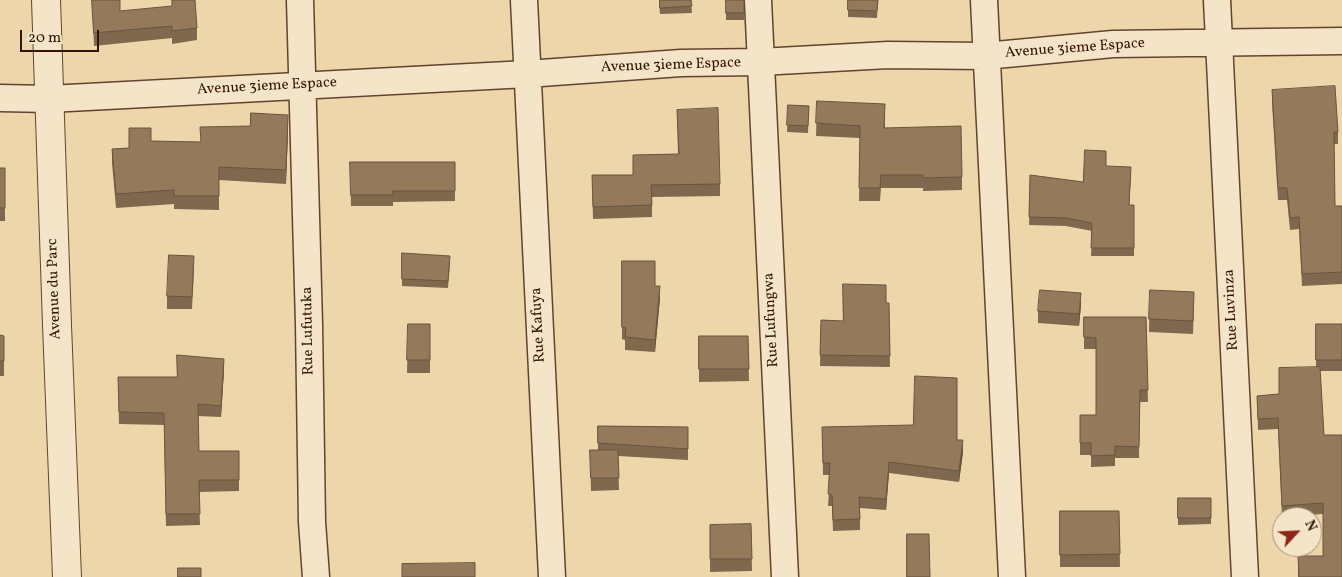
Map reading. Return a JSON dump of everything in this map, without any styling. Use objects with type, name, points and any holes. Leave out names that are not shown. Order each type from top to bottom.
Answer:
[{"type":"street","name":"Avenue du Parc","points":[[46,0],[67,577]]},
{"type":"street","name":"Rue Lufutuka","points":[[300,0],[309,324],[312,522],[316,577]]},
{"type":"street","name":"Rue Kafuya","points":[[524,0],[552,577]]},
{"type":"street","name":"Rue Lufungwa","points":[[758,0],[785,577]]},
{"type":"street","points":[[984,0],[985,56],[1012,577]]},
{"type":"street","name":"Rue Luvinza","points":[[1218,0],[1246,577]]},
{"type":"street","name":"Avenue 3ieme Espace","points":[[0,98],[49,99],[527,74],[681,63],[760,62],[888,56],[985,56],[1113,44],[1342,41]]},
{"type":"building","points":[[92,0],[120,0],[120,11],[172,6],[172,0],[195,0],[197,28],[172,31],[172,26],[94,33]]},
{"type":"building","points":[[660,0],[691,0],[692,6],[660,8]]},
{"type":"building","points":[[726,0],[744,0],[744,13],[726,13]]},
{"type":"building","points":[[848,0],[878,0],[877,11],[848,10]]},
{"type":"building","points":[[1335,86],[1338,132],[1334,132],[1335,206],[1342,206],[1342,272],[1302,274],[1299,217],[1290,218],[1287,188],[1278,188],[1272,90]]},
{"type":"building","points":[[817,101],[885,104],[884,128],[961,126],[962,177],[923,178],[923,175],[881,175],[880,188],[859,188],[860,126],[816,123]]},
{"type":"building","points":[[788,105],[809,106],[808,126],[787,125]]},
{"type":"building","points":[[718,108],[720,184],[651,185],[652,205],[593,207],[592,175],[633,175],[633,155],[679,154],[677,110]]},
{"type":"building","points":[[251,113],[288,115],[286,170],[219,167],[219,196],[174,196],[174,190],[116,194],[112,149],[129,148],[129,128],[151,128],[151,141],[201,142],[200,127],[250,126]]},
{"type":"building","points":[[1085,150],[1106,151],[1106,166],[1131,167],[1129,205],[1134,205],[1134,248],[1091,248],[1092,223],[1066,218],[1029,217],[1030,175],[1083,182]]},
{"type":"building","points":[[350,162],[455,162],[455,191],[393,191],[393,195],[351,195]]},
{"type":"building","points":[[0,168],[5,168],[5,208],[0,208]]},
{"type":"building","points":[[402,253],[450,256],[448,281],[402,279]]},
{"type":"building","points":[[169,255],[194,256],[192,297],[167,296]]},
{"type":"building","points":[[622,261],[655,261],[655,286],[660,286],[655,340],[625,337],[626,328],[622,327]]},
{"type":"building","points":[[843,284],[886,285],[886,303],[889,303],[890,356],[820,355],[821,320],[843,321]]},
{"type":"building","points":[[1040,290],[1081,293],[1079,314],[1038,311]]},
{"type":"building","points":[[1150,290],[1194,292],[1193,321],[1149,319]]},
{"type":"building","points":[[1084,317],[1146,317],[1148,390],[1140,390],[1139,447],[1115,446],[1115,455],[1091,456],[1091,443],[1080,443],[1080,415],[1096,415],[1096,338],[1084,337]]},
{"type":"building","points":[[408,324],[430,324],[430,360],[407,360]]},
{"type":"building","points":[[1316,324],[1342,324],[1342,360],[1316,360]]},
{"type":"building","points":[[0,335],[4,336],[4,361],[0,361]]},
{"type":"building","points":[[699,336],[748,336],[749,369],[699,369]]},
{"type":"building","points":[[177,355],[224,359],[221,406],[198,404],[199,451],[239,451],[239,480],[199,480],[200,514],[166,514],[164,413],[119,412],[118,377],[177,377]]},
{"type":"building","points":[[1320,367],[1324,435],[1342,435],[1342,577],[1299,577],[1298,557],[1323,556],[1323,503],[1282,506],[1278,418],[1258,419],[1257,396],[1279,394],[1279,368]]},
{"type":"building","points":[[915,376],[957,378],[957,440],[963,440],[959,471],[889,462],[886,499],[859,497],[860,519],[833,520],[832,495],[828,494],[830,463],[823,463],[822,427],[913,425]]},
{"type":"building","points":[[598,426],[688,427],[688,449],[598,443]]},
{"type":"building","points":[[590,450],[618,450],[619,478],[591,478]]},
{"type":"building","points":[[1178,498],[1211,498],[1211,518],[1178,518]]},
{"type":"building","points":[[1060,511],[1119,511],[1120,554],[1060,555]]},
{"type":"building","points":[[751,524],[752,559],[710,559],[710,525]]},
{"type":"building","points":[[907,534],[929,534],[930,577],[907,577]]},
{"type":"building","points":[[475,563],[475,577],[402,577],[402,564]]},
{"type":"building","points":[[178,568],[201,568],[201,577],[178,577]]}]
